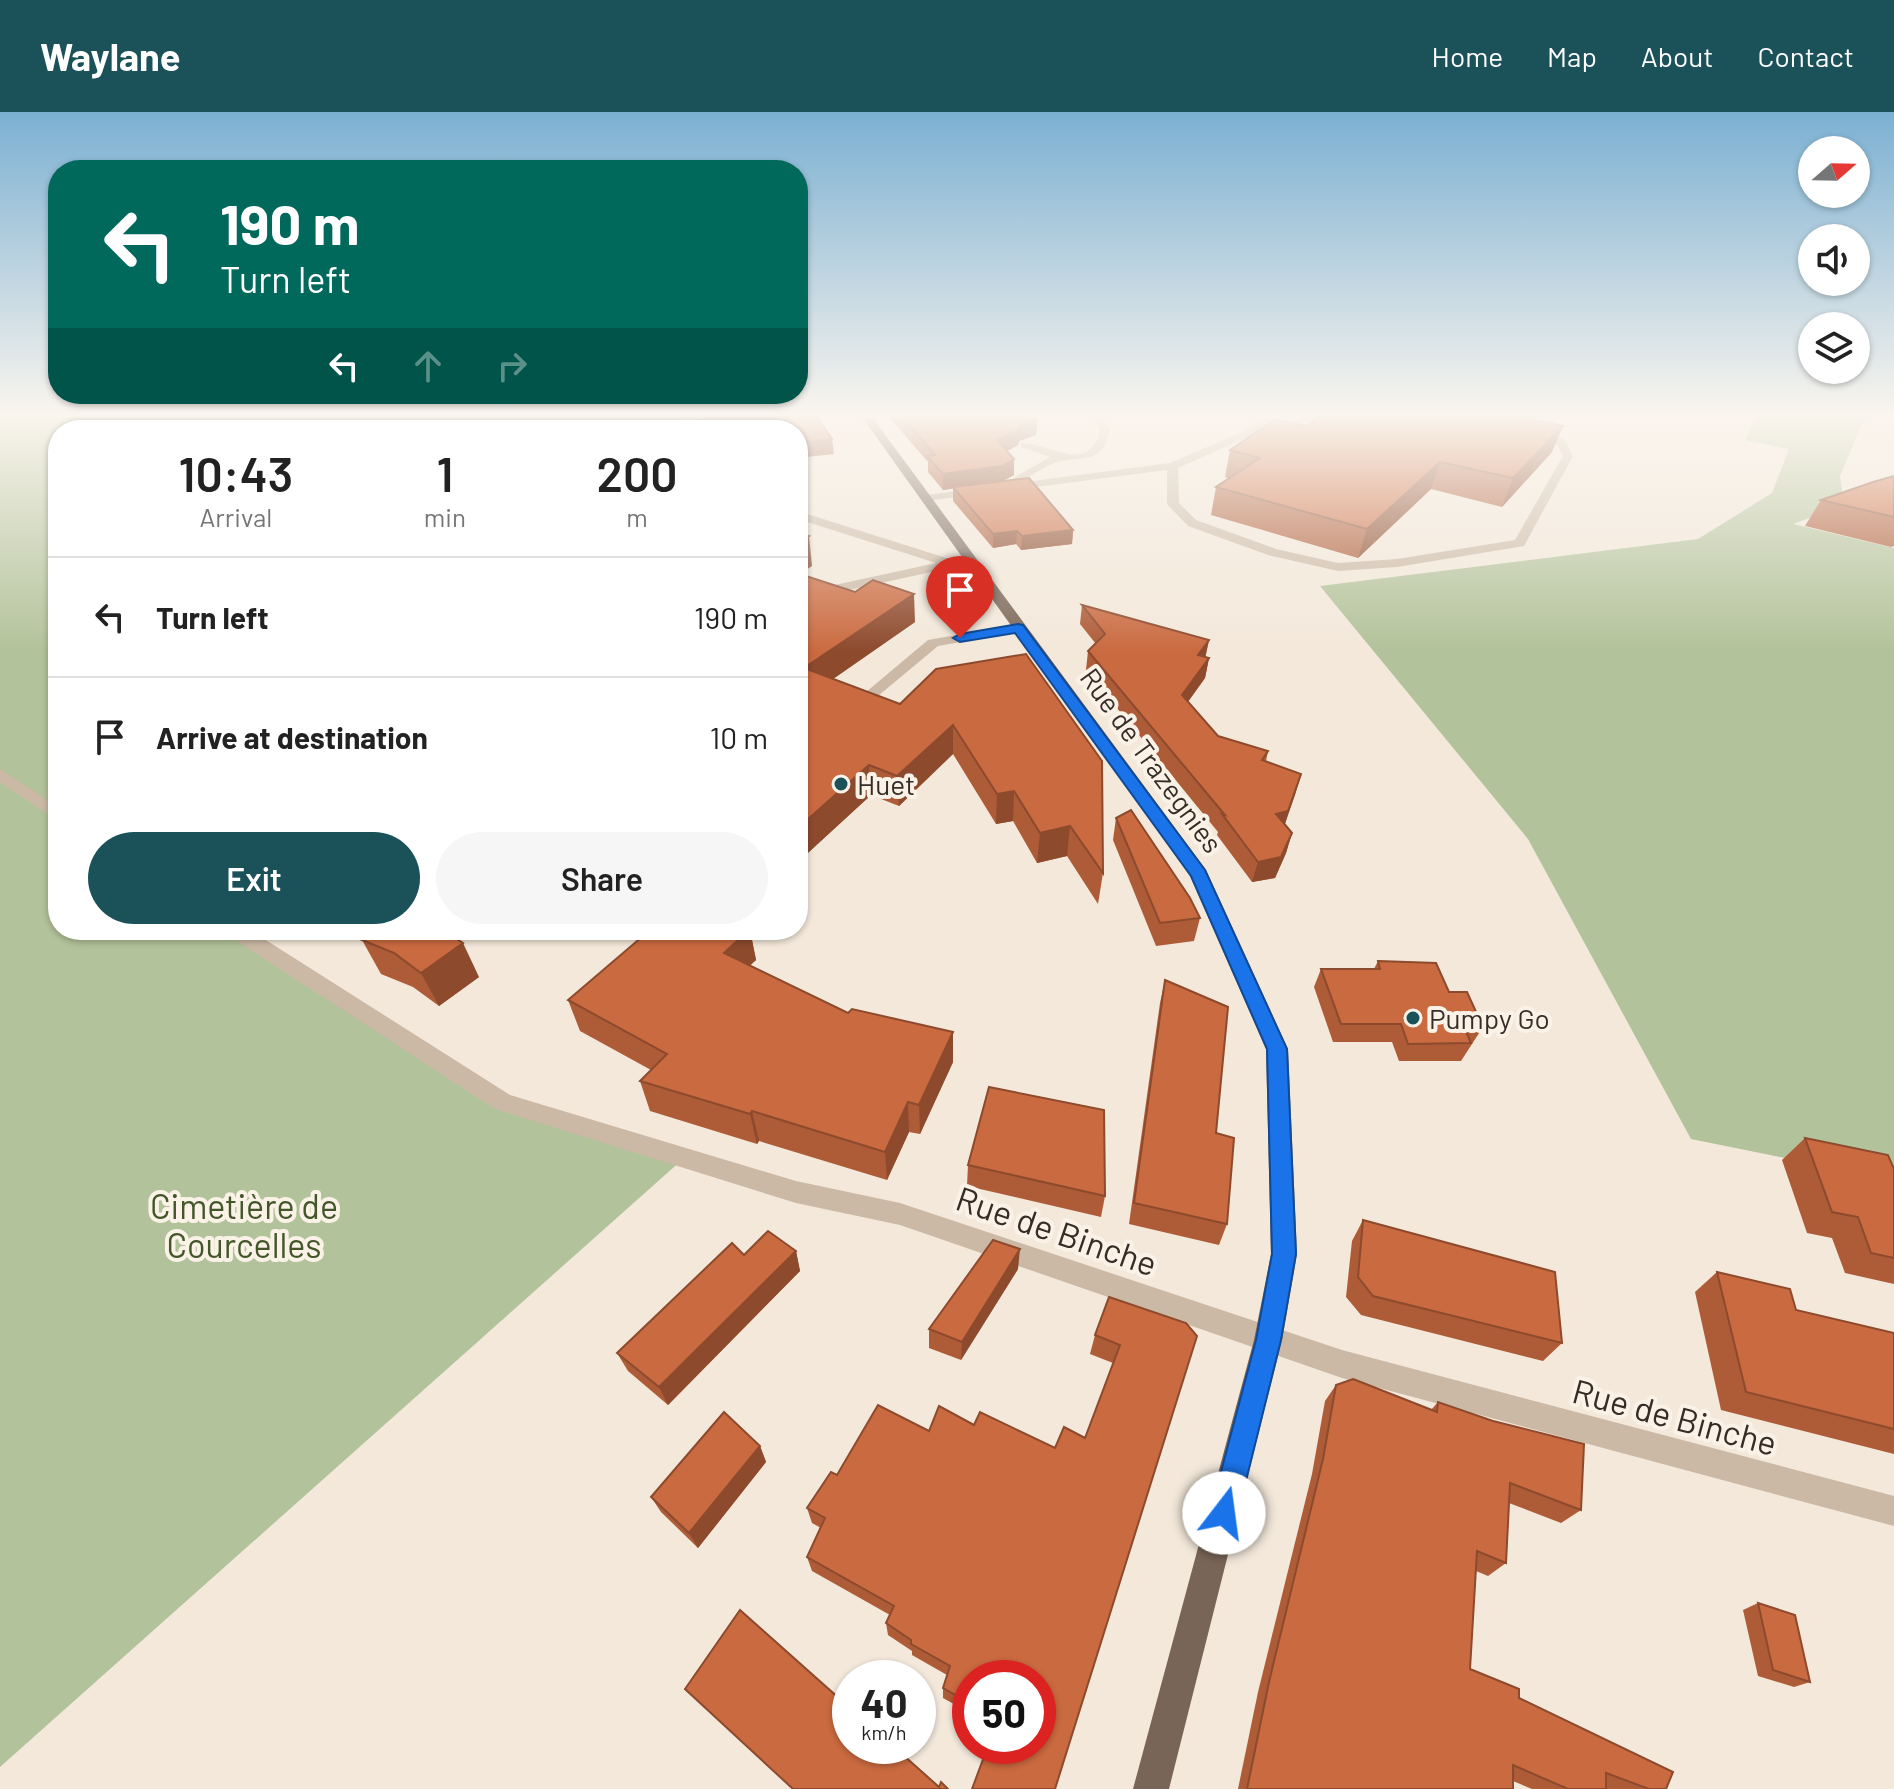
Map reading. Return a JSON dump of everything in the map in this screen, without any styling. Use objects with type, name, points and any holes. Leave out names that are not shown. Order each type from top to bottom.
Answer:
[{"type":"main road","name":"Rue de Trazegnies","points":[[924,495],[1199,874],[1277,1049],[1284,1254],[1268,1340],[1151,1789]]},
{"type":"street","points":[[926,498],[946,495]]},
{"type":"street","points":[[1173,495],[1173,504],[1192,523],[1272,552],[1338,567],[1397,563],[1520,543],[1546,495]]},
{"type":"street","points":[[808,518],[979,573]]},
{"type":"street","points":[[808,595],[950,564]]},
{"type":"street","points":[[861,703],[933,643],[1018,628]]},
{"type":"street","points":[[0,774],[48,808]]},
{"type":"street","name":"Rue de Binche","points":[[251,940],[503,1102],[796,1192],[900,1214],[1342,1364],[1894,1511]]},
{"type":"green space","name":"Cimetière de Courcelles","points":[[0,495],[48,495],[48,940],[252,940],[503,1102],[683,1159],[0,1767]]},
{"type":"green space","points":[[1768,495],[1843,495],[1844,505],[1793,524],[1894,548],[1894,1180],[1691,1139],[1528,839],[1320,586],[1698,539]]},
{"type":"building","points":[[960,495],[1044,495],[1073,530],[1022,536],[1017,531],[993,534]]},
{"type":"building","points":[[1246,495],[1404,495],[1367,529]]},
{"type":"building","points":[[1835,495],[1894,495],[1894,517],[1821,500]]},
{"type":"building","points":[[808,577],[855,592],[873,580],[914,594],[808,665]]},
{"type":"building","points":[[1082,605],[1209,640],[1198,655],[1209,658],[1182,695],[1218,736],[1268,751],[1262,760],[1301,774],[1288,811],[1276,814],[1292,833],[1281,857],[1258,862],[1222,814],[1225,815],[1088,651],[1105,634]]},
{"type":"building","points":[[1026,654],[1102,761],[1103,873],[1070,826],[1040,833],[1014,791],[997,794],[953,725],[897,776],[869,765],[808,819],[808,670],[900,704],[936,669]]},
{"type":"building","points":[[1131,810],[1200,918],[1160,923],[1116,818]]},
{"type":"building","points":[[362,940],[458,940],[463,943],[421,973],[394,953]]},
{"type":"building","points":[[638,940],[738,940],[724,953],[848,1013],[852,1009],[953,1032],[919,1105],[908,1102],[885,1152],[640,1081],[667,1054],[568,1000]]},
{"type":"building","points":[[1378,961],[1436,963],[1449,992],[1467,992],[1483,1027],[1464,1027],[1471,1043],[1408,1044],[1401,1024],[1341,1024],[1321,969],[1380,969]]},
{"type":"building","points":[[1165,980],[1228,1007],[1216,1133],[1234,1138],[1227,1224],[1134,1203]]},
{"type":"building","points":[[989,1087],[1104,1110],[1105,1196],[968,1165]]},
{"type":"building","points":[[1805,1138],[1888,1155],[1894,1169],[1894,1258],[1871,1253],[1858,1217],[1832,1212]]},
{"type":"building","points":[[1363,1220],[1555,1272],[1562,1343],[1373,1296],[1358,1277]]},
{"type":"building","points":[[768,1231],[796,1251],[659,1387],[617,1353],[732,1243],[744,1255]]},
{"type":"building","points":[[993,1240],[1020,1249],[962,1342],[929,1329]]},
{"type":"building","points":[[1717,1272],[1790,1289],[1796,1310],[1894,1333],[1894,1429],[1746,1392]]},
{"type":"building","points":[[1109,1297],[1186,1323],[1197,1336],[1055,1789],[972,1789],[981,1764],[1056,1764],[1056,1660],[952,1660],[952,1693],[943,1688],[950,1666],[911,1644],[911,1640],[886,1623],[894,1606],[807,1557],[825,1518],[807,1508],[831,1472],[837,1475],[878,1405],[929,1431],[939,1406],[974,1425],[980,1412],[1055,1448],[1064,1427],[1085,1438],[1120,1345],[1095,1335]]},
{"type":"building","points":[[1353,1379],[1437,1412],[1438,1402],[1493,1421],[1584,1444],[1581,1510],[1510,1483],[1506,1563],[1477,1551],[1470,1669],[1519,1689],[1519,1698],[1673,1772],[1666,1789],[1649,1789],[1606,1773],[1606,1789],[1568,1789],[1513,1765],[1513,1789],[1247,1789],[1269,1682],[1323,1459],[1336,1385]]},
{"type":"building","points":[[724,1412],[760,1446],[689,1533],[651,1497]]},
{"type":"building","points":[[1758,1603],[1795,1615],[1810,1682],[1773,1670]]},
{"type":"building","points":[[740,1610],[832,1692],[832,1764],[913,1764],[939,1787],[941,1782],[948,1789],[793,1789],[685,1689]]},
{"type":"place","name":"Huet","points":[[841,784]]},
{"type":"place","name":"Pumpy Go","points":[[1413,1018]]},
{"type":"route","points":[[960,638],[1018,628],[1199,874],[1277,1049],[1284,1254],[1268,1340],[1224,1513]]}]
